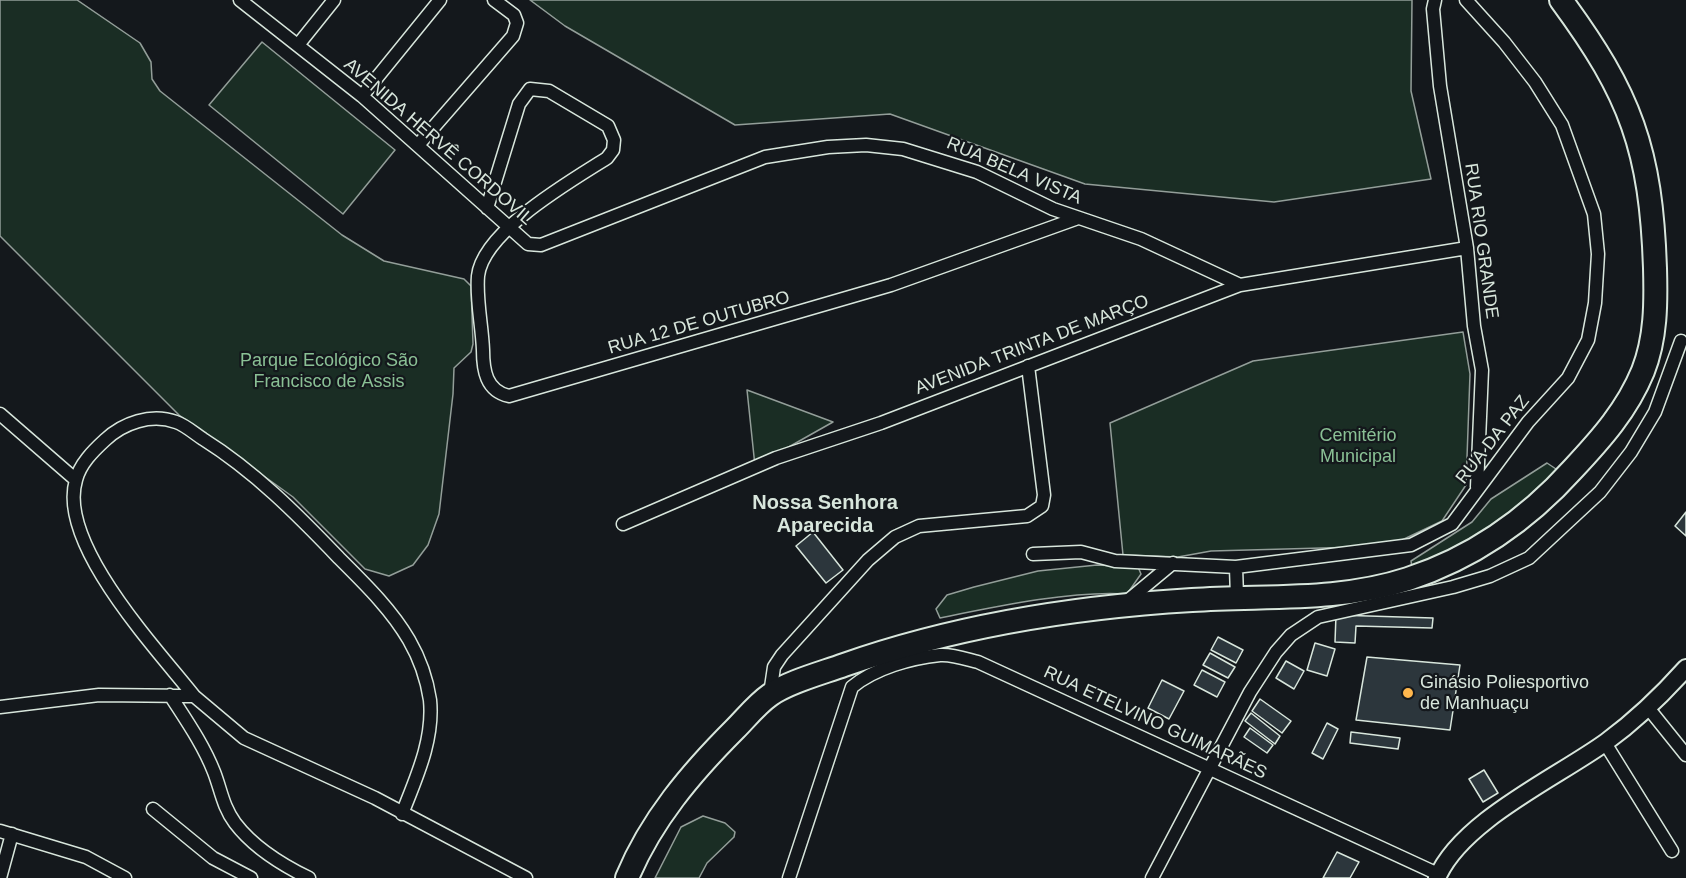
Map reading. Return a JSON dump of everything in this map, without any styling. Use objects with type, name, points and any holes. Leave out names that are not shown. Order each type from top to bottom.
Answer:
[{"type":"highway","points":[[627,878],[639,849],[672,798],[719,746],[770,695],[822,673],[902,645],[1038,616],[1123,604],[1237,597],[1313,597],[1401,590],[1493,538],[1550,495],[1614,424],[1643,370],[1652,341],[1655,313],[1653,218],[1646,166],[1638,137],[1616,82],[1561,0]]},
{"type":"street","name":"AVENIDA HERVÊ CORDOVIL","points":[[240,0],[419,144],[528,244]]},
{"type":"street","points":[[298,45],[334,0]]},
{"type":"street","points":[[362,96],[440,0]]},
{"type":"street","points":[[419,144],[513,36],[518,22],[494,0]]},
{"type":"street","name":"RUA RIO GRANDE","points":[[1435,0],[1433,9],[1440,86],[1467,248],[1474,326],[1482,370],[1478,488]]},
{"type":"street","name":"RUA DA PAZ","points":[[1033,554],[1081,552],[1115,561],[1173,562],[1236,567],[1411,545],[1452,525],[1528,422],[1568,378],[1588,340],[1595,303],[1598,254],[1594,214],[1562,125],[1516,58],[1466,0]]},
{"type":"street","name":"RUA 12 DE OUTUBRO","points":[[487,208],[519,104],[530,89],[549,91],[608,126],[614,140],[614,150],[607,158],[547,197],[508,227],[484,259],[478,276],[483,363],[490,387],[498,394],[508,396],[881,288],[1078,218]]},
{"type":"street","name":"RUA BELA VISTA","points":[[528,244],[541,245],[765,157],[828,147],[867,145],[903,148],[951,162],[1078,218],[1141,239],[1240,285]]},
{"type":"street","name":"AVENIDA TRINTA DE MARÇO","points":[[623,524],[776,458],[880,423],[1240,285],[1467,248]]},
{"type":"street","points":[[1152,878],[1250,692],[1276,652],[1291,635],[1318,617],[1401,590],[1490,576],[1529,558],[1562,530],[1600,492],[1631,452],[1655,412],[1681,341]]},
{"type":"street","points":[[770,695],[774,667],[782,655],[868,560],[895,537],[919,526],[1015,518],[1037,512],[1042,506],[1044,495],[1028,366]]},
{"type":"street","points":[[0,414],[75,480]]},
{"type":"street","points":[[402,814],[421,765],[430,727],[429,700],[422,667],[410,641],[391,612],[292,509],[221,450],[176,422],[149,417],[115,431],[85,460],[75,480],[73,509],[96,569],[194,696],[244,738],[375,798],[402,814],[526,878]]},
{"type":"street","points":[[1123,604],[1173,562]]},
{"type":"street","points":[[1236,567],[1237,597]]},
{"type":"street","name":"RUA ETELVINO GUIMARÃES","points":[[789,878],[852,687],[865,676],[888,667],[942,655],[978,662],[1212,767],[1437,876]]},
{"type":"street","points":[[1437,876],[1459,844],[1482,824],[1605,743],[1649,709],[1686,668]]},
{"type":"street","points":[[0,707],[99,695],[194,696]]},
{"type":"street","points":[[170,695],[197,737],[214,772],[224,804],[234,822],[247,837],[286,867],[309,878]]},
{"type":"street","points":[[1649,709],[1686,755]]},
{"type":"street","points":[[1605,743],[1672,851]]},
{"type":"street","points":[[153,809],[213,858],[251,878]]},
{"type":"street","points":[[0,878],[6,833],[86,857],[125,878]]},
{"type":"green space","name":"Parque Ecológico São Francisco de Assis","points":[[0,0],[77,0],[140,43],[151,62],[152,79],[160,91],[342,235],[384,261],[464,279],[471,286],[473,344],[471,352],[454,368],[439,514],[428,545],[413,565],[389,576],[365,569],[293,497],[179,415],[0,236]]},
{"type":"green space","points":[[530,0],[1412,0],[1411,91],[1431,179],[1274,202],[1085,184],[890,114],[735,125],[565,26]]},
{"type":"green space","points":[[262,42],[395,150],[343,214],[209,105]]},
{"type":"green space","name":"Cemitério Municipal","points":[[1463,332],[1470,374],[1466,485],[1442,521],[1402,540],[1359,547],[1211,551],[1178,557],[1123,555],[1110,423],[1253,361]]},
{"type":"green space","points":[[747,390],[833,422],[755,466]]},
{"type":"green space","points":[[1547,463],[1556,469],[1556,476],[1492,531],[1412,568],[1411,561],[1472,522],[1491,499]]},
{"type":"green space","points":[[1097,565],[1138,567],[1141,574],[1127,594],[1106,593],[1058,597],[940,618],[936,609],[947,595],[974,587],[1038,571]]},
{"type":"green space","points":[[703,816],[725,823],[735,832],[734,837],[707,863],[699,878],[655,878],[681,827]]},
{"type":"building","points":[[1686,512],[1686,536],[1675,526]]},
{"type":"building","points":[[813,532],[843,570],[826,583],[796,546]]},
{"type":"building","points":[[1336,615],[1433,618],[1432,628],[1356,626],[1355,643],[1335,642]]},
{"type":"building","points":[[1218,637],[1243,650],[1236,663],[1211,650]]},
{"type":"building","points":[[1315,643],[1335,649],[1327,676],[1307,670]]},
{"type":"building","points":[[1210,653],[1235,667],[1228,678],[1203,665]]},
{"type":"building","name":"Ginásio Poliesportivo de Manhuaçu","points":[[1367,657],[1460,665],[1450,730],[1356,720]]},
{"type":"building","points":[[1286,661],[1304,671],[1294,689],[1276,678]]},
{"type":"building","points":[[1202,670],[1225,682],[1217,697],[1194,685]]},
{"type":"building","points":[[1162,680],[1184,691],[1169,719],[1148,708]]},
{"type":"building","points":[[1260,699],[1291,721],[1282,733],[1252,711]]},
{"type":"building","points":[[1251,713],[1280,736],[1275,744],[1245,721]]},
{"type":"building","points":[[1327,723],[1338,729],[1323,759],[1312,753]]},
{"type":"building","points":[[1250,728],[1273,745],[1267,753],[1244,737]]},
{"type":"building","points":[[1351,732],[1400,738],[1398,749],[1350,743]]},
{"type":"building","points":[[1484,770],[1498,793],[1483,802],[1469,779]]},
{"type":"building","points":[[1337,852],[1359,862],[1350,878],[1323,878]]},
{"type":"place","name":"Ginásio Poliesportivo de Manhuaçu","points":[[1408,693]]},
{"type":"district","name":"Nossa Senhora Aparecida","points":[[825,514]]}]
